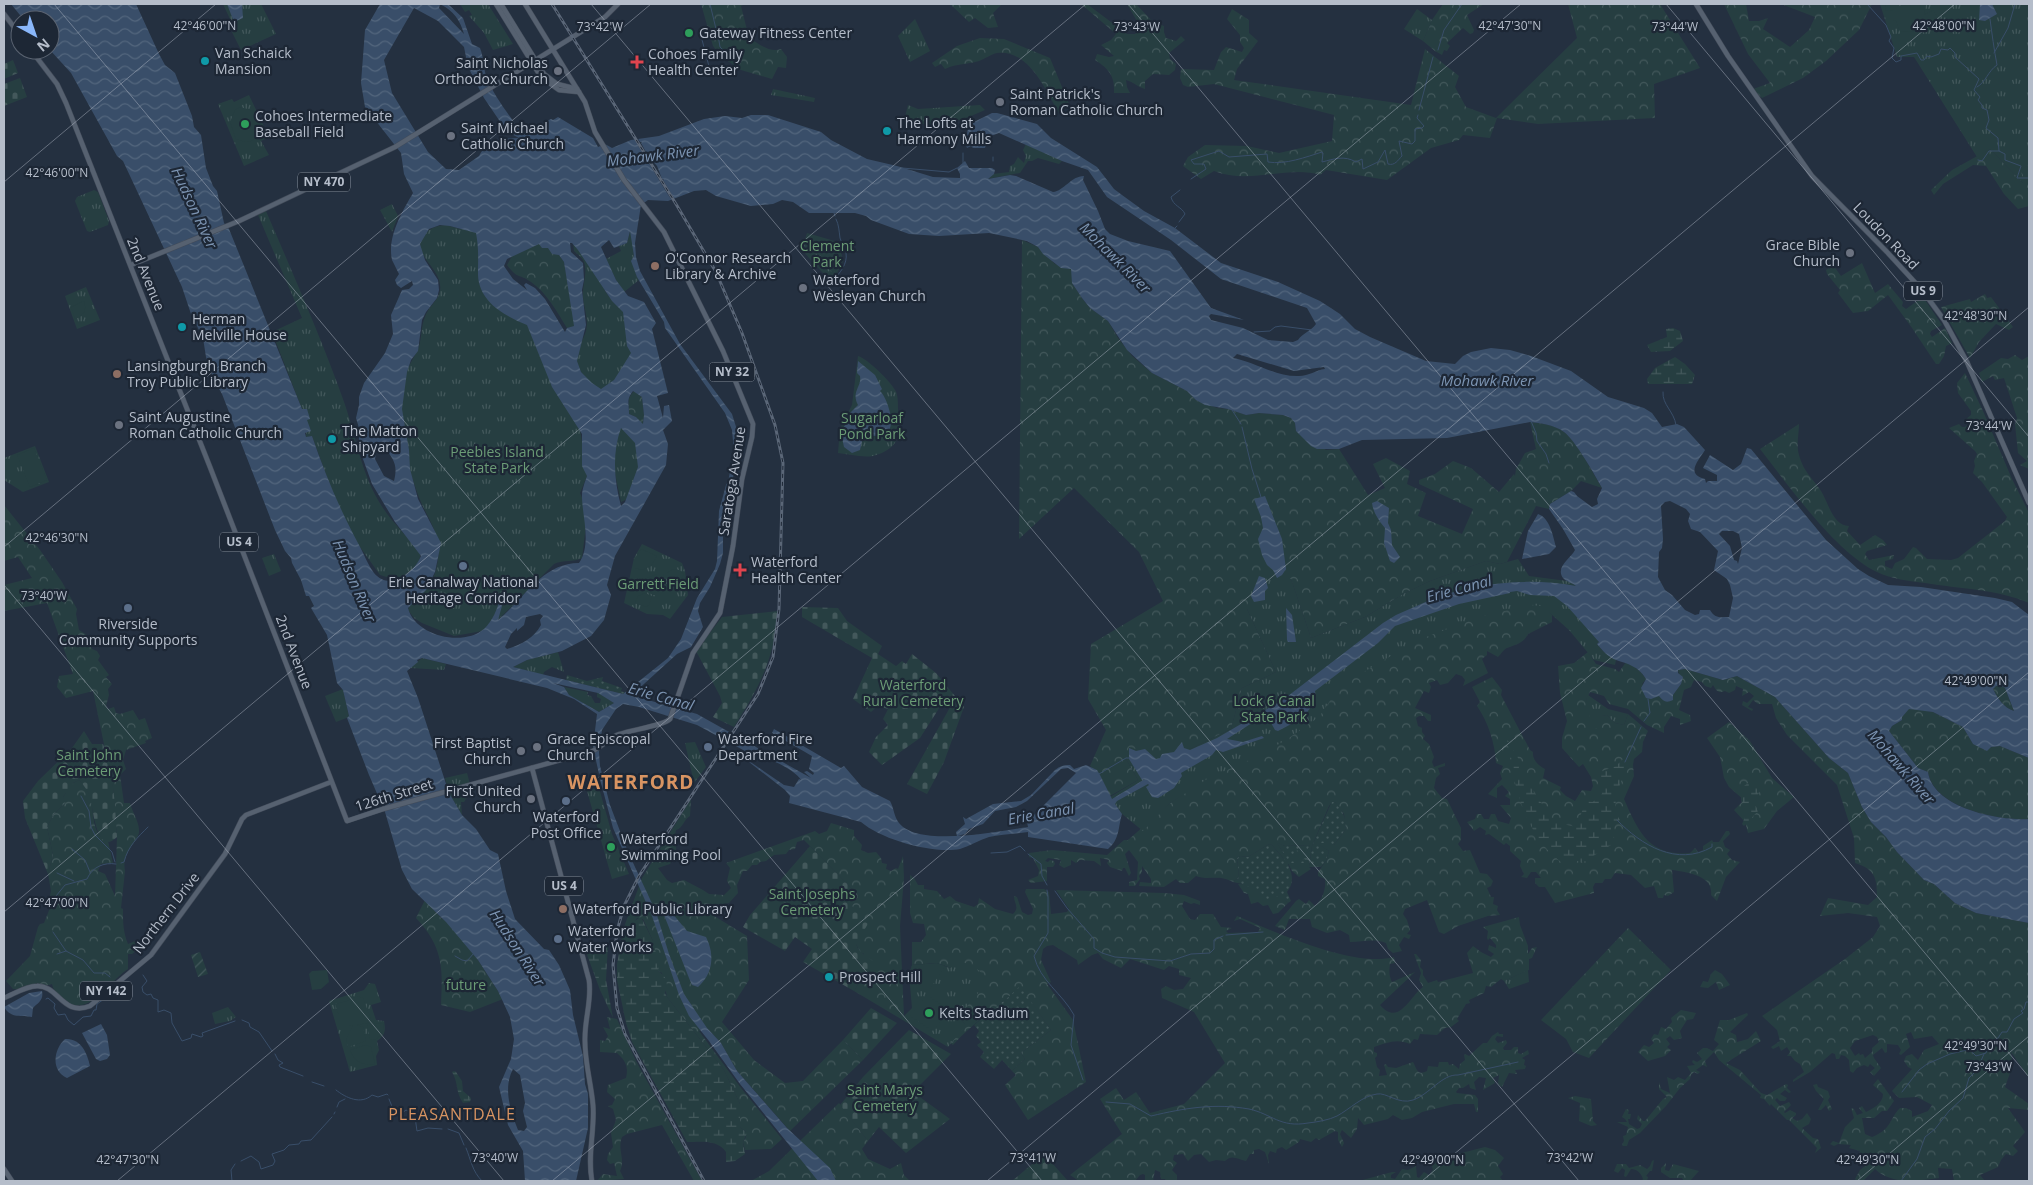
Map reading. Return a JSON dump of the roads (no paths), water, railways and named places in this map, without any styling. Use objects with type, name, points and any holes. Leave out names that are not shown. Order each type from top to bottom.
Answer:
[{"type":"main road","points":[[496,4],[533,62],[548,79],[564,87],[578,90]]},
{"type":"main road","points":[[500,4],[541,77],[552,86],[566,92],[578,90]]},
{"type":"main road","name":"NY 32","points":[[525,4],[578,90]]},
{"type":"main road","name":"NY 470","points":[[131,265],[233,224],[395,147],[605,17],[618,4]]},
{"type":"main road","name":"Loudon Road","points":[[1696,4],[1728,56],[1812,176],[1922,290],[1944,320],[1967,362],[2029,503]]},
{"type":"main road","name":"2nd Avenue","points":[[39,60],[59,87],[131,265],[347,821]]},
{"type":"main road","points":[[564,87],[569,84],[570,77]]},
{"type":"main road","name":"Saratoga Avenue","points":[[532,768],[593,751],[620,734],[670,720],[693,653],[720,614],[733,546],[741,484],[753,427],[723,351],[664,232],[629,189],[601,142],[578,90]]},
{"type":"main road","name":"126th Street","points":[[347,821],[383,809],[532,768]]},
{"type":"main road","name":"US 4","points":[[532,768],[589,980],[590,997],[584,1037],[586,1064],[593,1104],[590,1153],[592,1181]]},
{"type":"main road","name":"Northern Drive","points":[[4,998],[38,986],[45,987],[70,1006],[84,1008],[90,1006],[151,955],[225,854],[242,819],[246,815],[331,782]]},
{"type":"main road","points":[[342,808],[349,816],[362,816]]},
{"type":"main road","points":[[4,1169],[12,1181]]},
{"type":"water","points":[[11,4],[136,4],[165,65],[175,73],[192,116],[194,127],[201,135],[206,168],[217,191],[224,223],[229,229],[302,409],[307,409],[310,419],[307,420],[311,431],[305,433],[306,437],[312,436],[345,519],[370,567],[380,578],[387,581],[401,578],[413,568],[421,556],[395,522],[372,484],[359,448],[359,428],[356,418],[359,397],[364,383],[385,353],[393,334],[391,315],[402,290],[409,289],[413,285],[412,281],[401,288],[397,285],[395,280],[399,274],[392,260],[391,251],[397,225],[413,193],[404,174],[401,153],[365,107],[361,83],[365,30],[380,4],[440,5],[439,8],[464,34],[456,16],[442,5],[449,5],[463,18],[472,44],[480,48],[485,72],[492,88],[515,124],[520,126],[533,126],[558,117],[593,138],[598,147],[605,144],[612,148],[631,140],[659,136],[704,119],[725,116],[742,118],[751,115],[768,115],[821,132],[831,140],[867,159],[933,177],[960,178],[957,168],[965,161],[969,168],[992,168],[995,170],[994,174],[988,179],[1010,175],[1016,176],[1053,192],[1061,189],[1075,178],[1084,176],[1083,180],[1105,229],[1110,234],[1128,241],[1170,251],[1211,308],[1244,320],[1211,314],[1209,316],[1211,320],[1243,328],[1268,340],[1293,342],[1298,340],[1316,324],[1307,308],[1221,279],[1171,240],[1107,197],[1088,170],[1062,161],[999,133],[988,137],[985,148],[973,148],[971,146],[967,148],[968,125],[992,113],[997,113],[1037,124],[1051,138],[1097,167],[1114,189],[1144,211],[1175,228],[1221,263],[1278,282],[1320,301],[1340,314],[1355,329],[1370,337],[1426,361],[1455,364],[1463,356],[1471,352],[1491,348],[1510,350],[1531,356],[1571,371],[1608,397],[1644,408],[1652,413],[1662,427],[1677,424],[1684,427],[1705,450],[1694,470],[1695,474],[1705,479],[1706,483],[1708,481],[1717,481],[1717,475],[1703,468],[1710,455],[1733,470],[1741,464],[1747,448],[1751,449],[1826,540],[1858,569],[1869,576],[1888,585],[1921,587],[2012,602],[2029,615],[2029,758],[2000,746],[1991,747],[1987,751],[1973,744],[1963,727],[1933,712],[1909,709],[1902,717],[1902,720],[1892,726],[1889,731],[1918,768],[1928,772],[1933,784],[1942,795],[1954,803],[1969,810],[2001,818],[2029,819],[2029,923],[1976,913],[1955,903],[1934,884],[1924,880],[1871,822],[1862,807],[1848,773],[1829,758],[1775,697],[1737,676],[1723,680],[1685,669],[1678,670],[1678,673],[1683,677],[1681,684],[1673,695],[1673,700],[1665,701],[1659,696],[1651,699],[1646,698],[1641,688],[1646,679],[1640,671],[1613,659],[1605,653],[1597,644],[1599,642],[1567,606],[1554,596],[1530,595],[1517,591],[1510,592],[1459,604],[1395,626],[1378,643],[1315,691],[1312,705],[1297,720],[1278,731],[1275,730],[1266,714],[1227,739],[1243,742],[1262,736],[1264,738],[1223,752],[1216,750],[1212,755],[1181,773],[1182,776],[1174,788],[1158,798],[1152,797],[1146,787],[1148,784],[1117,801],[1115,804],[1122,814],[1117,837],[1108,849],[1028,837],[1028,832],[989,837],[960,849],[949,850],[922,847],[894,840],[870,829],[861,822],[789,803],[790,796],[785,790],[749,762],[745,751],[697,725],[623,704],[616,709],[602,730],[599,752],[600,766],[610,805],[628,852],[656,912],[684,994],[707,1028],[721,1043],[737,1071],[787,1128],[830,1168],[836,1181],[818,1181],[740,1084],[689,1016],[679,995],[652,916],[613,828],[593,747],[597,714],[574,699],[547,688],[422,658],[417,660],[418,662],[407,671],[418,698],[449,793],[462,815],[476,829],[490,850],[498,854],[506,891],[515,919],[544,949],[549,950],[559,965],[570,990],[573,1015],[583,1056],[585,1084],[588,1094],[588,1128],[576,1181],[525,1181],[523,1151],[508,1125],[499,1087],[511,1059],[514,1039],[510,1017],[498,991],[478,960],[446,922],[412,889],[402,870],[385,812],[347,718],[349,716],[343,690],[337,683],[327,635],[311,608],[314,606],[309,596],[306,596],[291,558],[285,551],[275,530],[222,394],[215,382],[206,357],[203,338],[191,314],[182,287],[123,161],[117,156],[71,73],[59,60],[60,10],[16,10]],"holes":[[[414,8],[438,21],[464,47],[468,67],[484,98],[501,123],[498,134],[502,129],[519,138],[495,139],[487,142],[479,156],[459,170],[446,169],[428,152],[392,93],[384,60]],[[706,190],[716,196],[751,206],[773,204],[782,200],[793,202],[809,213],[855,213],[909,234],[939,236],[989,233],[1027,241],[1038,247],[1043,254],[1061,268],[1071,269],[1072,283],[1082,298],[1090,308],[1108,321],[1127,350],[1152,373],[1187,391],[1196,400],[1205,405],[1228,409],[1246,415],[1259,413],[1283,415],[1291,418],[1295,423],[1296,431],[1311,446],[1317,449],[1339,449],[1362,440],[1447,438],[1530,422],[1543,424],[1556,428],[1569,436],[1585,458],[1602,488],[1597,499],[1598,504],[1592,507],[1571,491],[1550,504],[1549,509],[1575,550],[1562,566],[1561,574],[1564,579],[1576,586],[1539,582],[1515,582],[1478,586],[1440,594],[1383,623],[1284,699],[1217,738],[1190,750],[1184,748],[1182,742],[1174,752],[1162,754],[1160,758],[1156,759],[1145,749],[1136,751],[1129,748],[1129,759],[1142,780],[1145,779],[1112,799],[1097,770],[1086,765],[1074,769],[1070,765],[1064,766],[1055,770],[1031,795],[1021,801],[993,804],[966,819],[963,817],[965,824],[956,832],[957,836],[924,835],[909,831],[899,823],[890,801],[862,787],[844,766],[841,768],[774,729],[772,733],[812,756],[809,769],[814,773],[813,775],[807,771],[804,772],[811,778],[697,714],[634,696],[634,693],[677,654],[691,647],[703,627],[698,611],[700,603],[710,587],[720,564],[723,553],[723,508],[735,471],[737,430],[732,414],[680,344],[640,271],[635,243],[641,205],[648,200],[668,201],[694,191]],[[440,225],[476,233],[479,285],[488,300],[495,307],[527,325],[552,387],[582,434],[582,466],[587,476],[582,496],[586,539],[583,555],[579,563],[554,569],[544,575],[498,620],[504,599],[500,598],[490,623],[484,629],[475,634],[453,638],[441,636],[420,626],[412,618],[408,608],[426,590],[435,572],[441,543],[418,499],[410,469],[409,450],[402,409],[407,372],[411,360],[418,351],[422,320],[437,298],[439,290],[438,280],[425,260],[420,244],[429,229]],[[630,231],[634,256],[631,261],[637,277],[664,322],[665,328],[725,413],[732,430],[733,441],[733,456],[728,482],[719,511],[715,569],[697,598],[681,639],[668,658],[623,694],[513,667],[527,660],[562,651],[591,636],[604,620],[611,595],[607,585],[615,556],[666,465],[668,444],[663,430],[672,421],[669,405],[664,406],[663,418],[657,396],[668,393],[652,329],[656,323],[644,302],[628,296],[616,280],[601,247],[609,240],[614,248],[627,243]],[[570,243],[578,250],[612,301],[623,312],[627,346],[631,353],[614,380],[601,389],[581,372],[577,361],[586,325],[582,290],[584,280],[583,263],[571,252]],[[539,244],[542,248],[548,248],[552,254],[559,255],[564,262],[574,326],[567,328],[565,332],[545,299],[535,288],[526,283],[524,285],[527,290],[513,279],[504,266],[507,259]],[[1237,354],[1294,371],[1324,367],[1325,369],[1303,376],[1290,376],[1233,358]],[[633,391],[642,397],[643,424],[636,417],[629,414]],[[621,428],[635,443],[638,467],[625,502],[621,506],[616,476],[616,447]],[[385,448],[393,459],[396,471],[394,481],[384,476],[375,459],[377,449]],[[1670,501],[1686,509],[1690,514],[1688,521],[1691,529],[1700,532],[1718,551],[1714,570],[1727,579],[1730,585],[1733,598],[1729,617],[1716,616],[1710,610],[1700,610],[1699,614],[1695,615],[1685,610],[1665,590],[1658,577],[1659,552],[1662,548],[1663,539],[1661,506],[1665,502]],[[1722,531],[1733,531],[1739,534],[1742,548],[1738,564],[1734,560],[1730,546],[1719,534]],[[540,614],[543,616],[540,620],[541,625],[531,637],[507,649],[505,647],[511,634],[517,628],[517,631],[524,625],[526,617]],[[553,683],[598,693],[614,703],[599,712],[569,695],[564,687]],[[1996,686],[2005,688],[2014,711],[2004,705],[1993,689]],[[748,753],[769,759],[785,767],[801,780],[799,779],[794,787],[784,785],[749,761]],[[1068,768],[1076,773],[1027,822],[1028,827],[957,836],[965,834],[969,829],[983,824],[995,811],[1016,807],[1027,801],[1061,769]],[[513,1069],[520,1075],[525,1103],[523,1111],[527,1127],[524,1131],[518,1130],[512,1115],[508,1084]]]},
{"type":"water","points":[[227,4],[242,4],[243,18],[234,22]]},
{"type":"water","points":[[1980,4],[1992,4],[1997,14],[1985,21],[1979,20]]},
{"type":"water","points":[[858,361],[875,375],[882,389],[880,391],[889,408],[891,424],[889,431],[882,436],[873,436],[862,430],[859,434],[862,441],[860,450],[852,453],[844,447],[841,433],[849,419],[850,413],[858,405],[856,393],[860,383],[860,376],[857,373]]},
{"type":"water","points":[[1265,496],[1282,539],[1286,569],[1277,578],[1262,555],[1258,539],[1263,528],[1254,499]]},
{"type":"water","points":[[1377,501],[1389,508],[1388,523],[1391,530],[1392,545],[1400,557],[1394,563],[1390,561],[1384,543],[1385,528],[1377,516],[1372,503]]},
{"type":"water","points":[[1538,514],[1548,523],[1556,547],[1549,554],[1522,559],[1528,531]]},
{"type":"water","points":[[1259,576],[1265,578],[1268,588],[1265,591],[1265,600],[1254,602],[1251,596]]},
{"type":"water","points":[[1286,608],[1292,615],[1296,642],[1288,642],[1287,640]]},
{"type":"water","points":[[664,907],[667,907],[687,931],[706,937],[709,944],[711,964],[707,976],[698,987],[692,985],[689,978],[664,915]]},
{"type":"water","points":[[42,991],[39,1003],[33,1008],[32,1017],[13,1015],[4,1007],[29,993]]},
{"type":"water","points":[[101,1024],[107,1035],[110,1055],[107,1059],[100,1061],[96,1059],[82,1033]]},
{"type":"water","points":[[65,1039],[71,1039],[82,1047],[90,1066],[67,1078],[62,1075],[56,1065],[56,1054]]},
{"type":"waterway","points":[[710,4],[717,33]]},
{"type":"waterway","points":[[1438,50],[1444,30],[1462,4]]},
{"type":"waterway","points":[[1867,4],[1886,25],[1891,37],[1889,41],[1894,48],[1892,58],[1896,62],[1901,60],[1901,56],[1917,53],[1921,60],[1924,60],[1927,56],[1931,57],[1939,54],[1941,49],[1948,50],[1950,48],[1955,53],[1955,57],[1979,79],[1974,90],[1980,97],[1978,100],[1982,108],[1987,110],[1989,120],[1986,128],[1998,138],[1999,151],[2005,154],[2005,160],[2021,166],[2017,178],[2029,178]]},
{"type":"waterway","points":[[1994,53],[2008,28],[2015,4]]},
{"type":"waterway","points":[[1977,87],[1997,65],[1990,19]]},
{"type":"waterway","points":[[700,32],[711,74]]},
{"type":"waterway","points":[[718,35],[720,47],[734,61]]},
{"type":"waterway","points":[[1419,110],[1433,57]]},
{"type":"waterway","points":[[1191,179],[1206,169],[1204,164],[1194,164],[1191,160],[1219,151],[1229,157],[1267,154],[1268,162],[1275,163],[1295,160],[1322,152],[1322,162],[1343,158],[1356,162],[1362,159],[1363,169],[1378,162],[1385,150],[1388,164],[1393,164],[1402,156],[1399,141],[1412,144],[1415,141],[1415,129],[1424,126],[1417,118],[1418,115]]},
{"type":"waterway","points":[[1978,160],[1982,161],[1989,151],[1999,151]]},
{"type":"waterway","points":[[963,153],[963,163]]},
{"type":"waterway","points":[[902,168],[949,172],[957,168]]},
{"type":"waterway","points":[[1179,222],[1185,214],[1171,197],[1180,190]]},
{"type":"waterway","points":[[835,278],[846,261],[845,248],[840,238],[836,219]]},
{"type":"waterway","points":[[1254,332],[1270,331],[1275,327],[1281,326],[1312,330]]},
{"type":"waterway","points":[[1663,392],[1664,401],[1676,425]]},
{"type":"waterway","points":[[1232,410],[1241,424]]},
{"type":"waterway","points":[[1531,421],[1537,441],[1546,454],[1549,463]]},
{"type":"waterway","points":[[1242,427],[1261,497]]},
{"type":"waterway","points":[[1644,721],[1650,713],[1648,699]]},
{"type":"waterway","points":[[1625,762],[1641,727]]},
{"type":"waterway","points":[[1099,774],[1129,758]]},
{"type":"waterway","points":[[81,796],[89,811],[91,827],[95,835],[112,852],[115,862]]},
{"type":"waterway","points":[[1617,820],[1648,845],[1673,854],[1699,853],[1712,847],[1712,844]]},
{"type":"waterway","points":[[121,863],[124,862],[134,842],[148,827]]},
{"type":"waterway","points":[[991,853],[1007,852],[1020,846],[1025,851]]},
{"type":"waterway","points":[[72,849],[85,860],[90,872]]},
{"type":"waterway","points":[[1028,854],[1041,864],[1042,876],[1047,885]]},
{"type":"waterway","points":[[52,901],[65,885],[87,879],[92,871],[99,866],[116,864]]},
{"type":"waterway","points":[[57,873],[74,881]]},
{"type":"waterway","points":[[1047,890],[1048,933],[1034,956],[1041,973],[1074,1015],[1071,1045],[1083,1080]]},
{"type":"waterway","points":[[1055,891],[1094,939],[1094,948],[1115,957],[1170,961],[1191,954],[1210,953],[1214,949],[1214,940],[1223,936]]},
{"type":"waterway","points":[[53,932],[66,951],[83,960],[94,973],[105,973],[110,977]]},
{"type":"waterway","points":[[1226,935],[1263,932]]},
{"type":"waterway","points":[[57,954],[66,951]]},
{"type":"waterway","points":[[455,956],[467,961],[474,953]]},
{"type":"waterway","points":[[143,975],[147,981],[142,987],[143,992],[147,995],[151,994],[153,998],[158,1000],[158,1012],[164,1010],[171,1013],[172,1023],[182,1041],[191,1038],[192,1034],[201,1037],[203,1036],[202,1033],[235,1021]]},
{"type":"waterway","points":[[46,999],[48,998],[55,1004],[54,1008],[58,1015],[65,1014],[74,1025],[83,1017],[91,1016],[94,1010],[96,1010],[97,1004],[107,997]]},
{"type":"waterway","points":[[1902,1092],[1919,1070],[1927,1064],[1950,1054],[1967,1050],[1970,1050],[1976,1056],[1986,1053],[1988,1044],[1998,1038],[2002,1032],[2007,1032],[2014,1019],[2023,1013],[2021,1011],[2024,1009],[2026,1002],[2029,1002]]},
{"type":"waterway","points":[[242,1020],[249,1023],[250,1027],[259,1032],[272,1051]]},
{"type":"waterway","points":[[275,1054],[278,1060],[283,1063],[279,1065],[280,1067],[303,1076]]},
{"type":"waterway","points":[[1901,1181],[1917,1159],[1925,1137],[1935,1129],[1949,1111],[1963,1098],[1969,1078],[1977,1070],[1984,1054]]},
{"type":"waterway","points":[[1106,1102],[1130,1104],[1151,1116],[1200,1107],[1236,1107],[1257,1111],[1290,1124],[1298,1124],[1334,1117],[1372,1095],[1381,1094],[1403,1101],[1413,1100],[1441,1081],[1452,1076],[1518,1062]]},
{"type":"waterway","points":[[312,1082],[324,1086]]},
{"type":"waterway","points":[[336,1090],[344,1096],[358,1100],[363,1100],[372,1095],[378,1097],[388,1095]]},
{"type":"waterway","points":[[337,1107],[339,1102],[345,1099]]},
{"type":"waterway","points":[[389,1099],[395,1114],[406,1110],[412,1113]]},
{"type":"waterway","points":[[241,1161],[251,1156],[259,1162],[261,1169],[273,1165],[275,1161],[272,1154],[284,1150],[289,1145],[311,1140],[332,1117]]},
{"type":"waterway","points":[[415,1117],[417,1131],[428,1128],[442,1129]]},
{"type":"waterway","points":[[448,1129],[459,1133],[464,1145]]},
{"type":"waterway","points":[[466,1148],[474,1169],[482,1181]]},
{"type":"waterway","points":[[232,1181],[231,1170],[235,1164]]},
{"type":"railway","points":[[552,4],[716,272],[742,333],[775,425],[783,463],[779,609],[773,657],[758,694],[639,876],[624,906],[617,931],[613,965],[617,1008],[625,1034],[704,1181]]},
{"type":"place","name":"Gateway Fitness Center","points":[[689,33]]},
{"type":"place","name":"Van Schaick Mansion","points":[[205,61]]},
{"type":"place","name":"Cohoes Family Health Center","points":[[637,62]]},
{"type":"place","name":"Saint Nicholas Orthodox Church","points":[[558,71]]},
{"type":"place","name":"Saint Patrick's Roman Catholic Church","points":[[1000,102]]},
{"type":"place","name":"Cohoes Intermediate Baseball Field","points":[[245,124]]},
{"type":"place","name":"The Lofts at Harmony Mills","points":[[887,131]]},
{"type":"place","name":"Saint Michael Catholic Church","points":[[451,136]]},
{"type":"place","name":"Grace Bible Church","points":[[1850,253]]},
{"type":"place","name":"O'Connor Research Library & Archive","points":[[655,266]]},
{"type":"place","name":"Waterford Wesleyan Church","points":[[803,288]]},
{"type":"place","name":"Herman Melville House","points":[[182,327]]},
{"type":"place","name":"Lansingburgh Branch Troy Public Library","points":[[117,374]]},
{"type":"place","name":"Saint Augustine Roman Catholic Church","points":[[119,425]]},
{"type":"place","name":"The Matton Shipyard","points":[[332,439]]},
{"type":"place","name":"Erie Canalway National Heritage Corridor","points":[[463,566]]},
{"type":"place","name":"Waterford Health Center","points":[[740,570]]},
{"type":"place","name":"Riverside Community Supports","points":[[128,608]]},
{"type":"place","name":"Grace Episcopal Church","points":[[537,747]]},
{"type":"place","name":"Waterford Fire Department","points":[[708,747]]},
{"type":"place","name":"First Baptist Church","points":[[521,751]]},
{"type":"place","name":"First United Church","points":[[531,799]]},
{"type":"place","name":"Waterford Post Office","points":[[566,801]]},
{"type":"place","name":"Waterford Swimming Pool","points":[[611,847]]},
{"type":"place","name":"Waterford Public Library","points":[[563,909]]},
{"type":"place","name":"Waterford Water Works","points":[[558,939]]},
{"type":"place","name":"Prospect Hill","points":[[829,977]]},
{"type":"place","name":"Kelts Stadium","points":[[929,1013]]},
{"type":"district","name":"WATERFORD","points":[[631,782]]},
{"type":"district","name":"PLEASANTDALE","points":[[452,1114]]},
{"type":"water label","name":"Mohawk River","points":[[653,156]]},
{"type":"water label","name":"Hudson River","points":[[194,208]]},
{"type":"water label","name":"Mohawk River","points":[[1115,258]]},
{"type":"water label","name":"Mohawk River","points":[[1487,381]]},
{"type":"water label","name":"Hudson River","points":[[354,581]]},
{"type":"water label","name":"Erie Canal","points":[[1459,589]]},
{"type":"water label","name":"Erie Canal","points":[[661,697]]},
{"type":"water label","name":"Mohawk River","points":[[1901,767]]},
{"type":"water label","name":"Erie Canal","points":[[1041,814]]},
{"type":"water label","name":"Hudson River","points":[[517,948]]},
{"type":"park label","name":"Clement Park","points":[[827,254]]},
{"type":"park label","name":"Sugarloaf Pond Park","points":[[872,426]]},
{"type":"park label","name":"Peebles Island State Park","points":[[497,460]]},
{"type":"park label","name":"Garrett Field","points":[[658,584]]},
{"type":"park label","name":"Waterford Rural Cemetery","points":[[913,694]]},
{"type":"park label","name":"Lock 6 Canal State Park","points":[[1274,710]]},
{"type":"park label","name":"Saint John Cemetery","points":[[89,764]]},
{"type":"park label","name":"Saint Josephs Cemetery","points":[[812,902]]},
{"type":"park label","name":"future","points":[[466,985]]},
{"type":"park label","name":"Saint Marys Cemetery","points":[[885,1098]]}]
